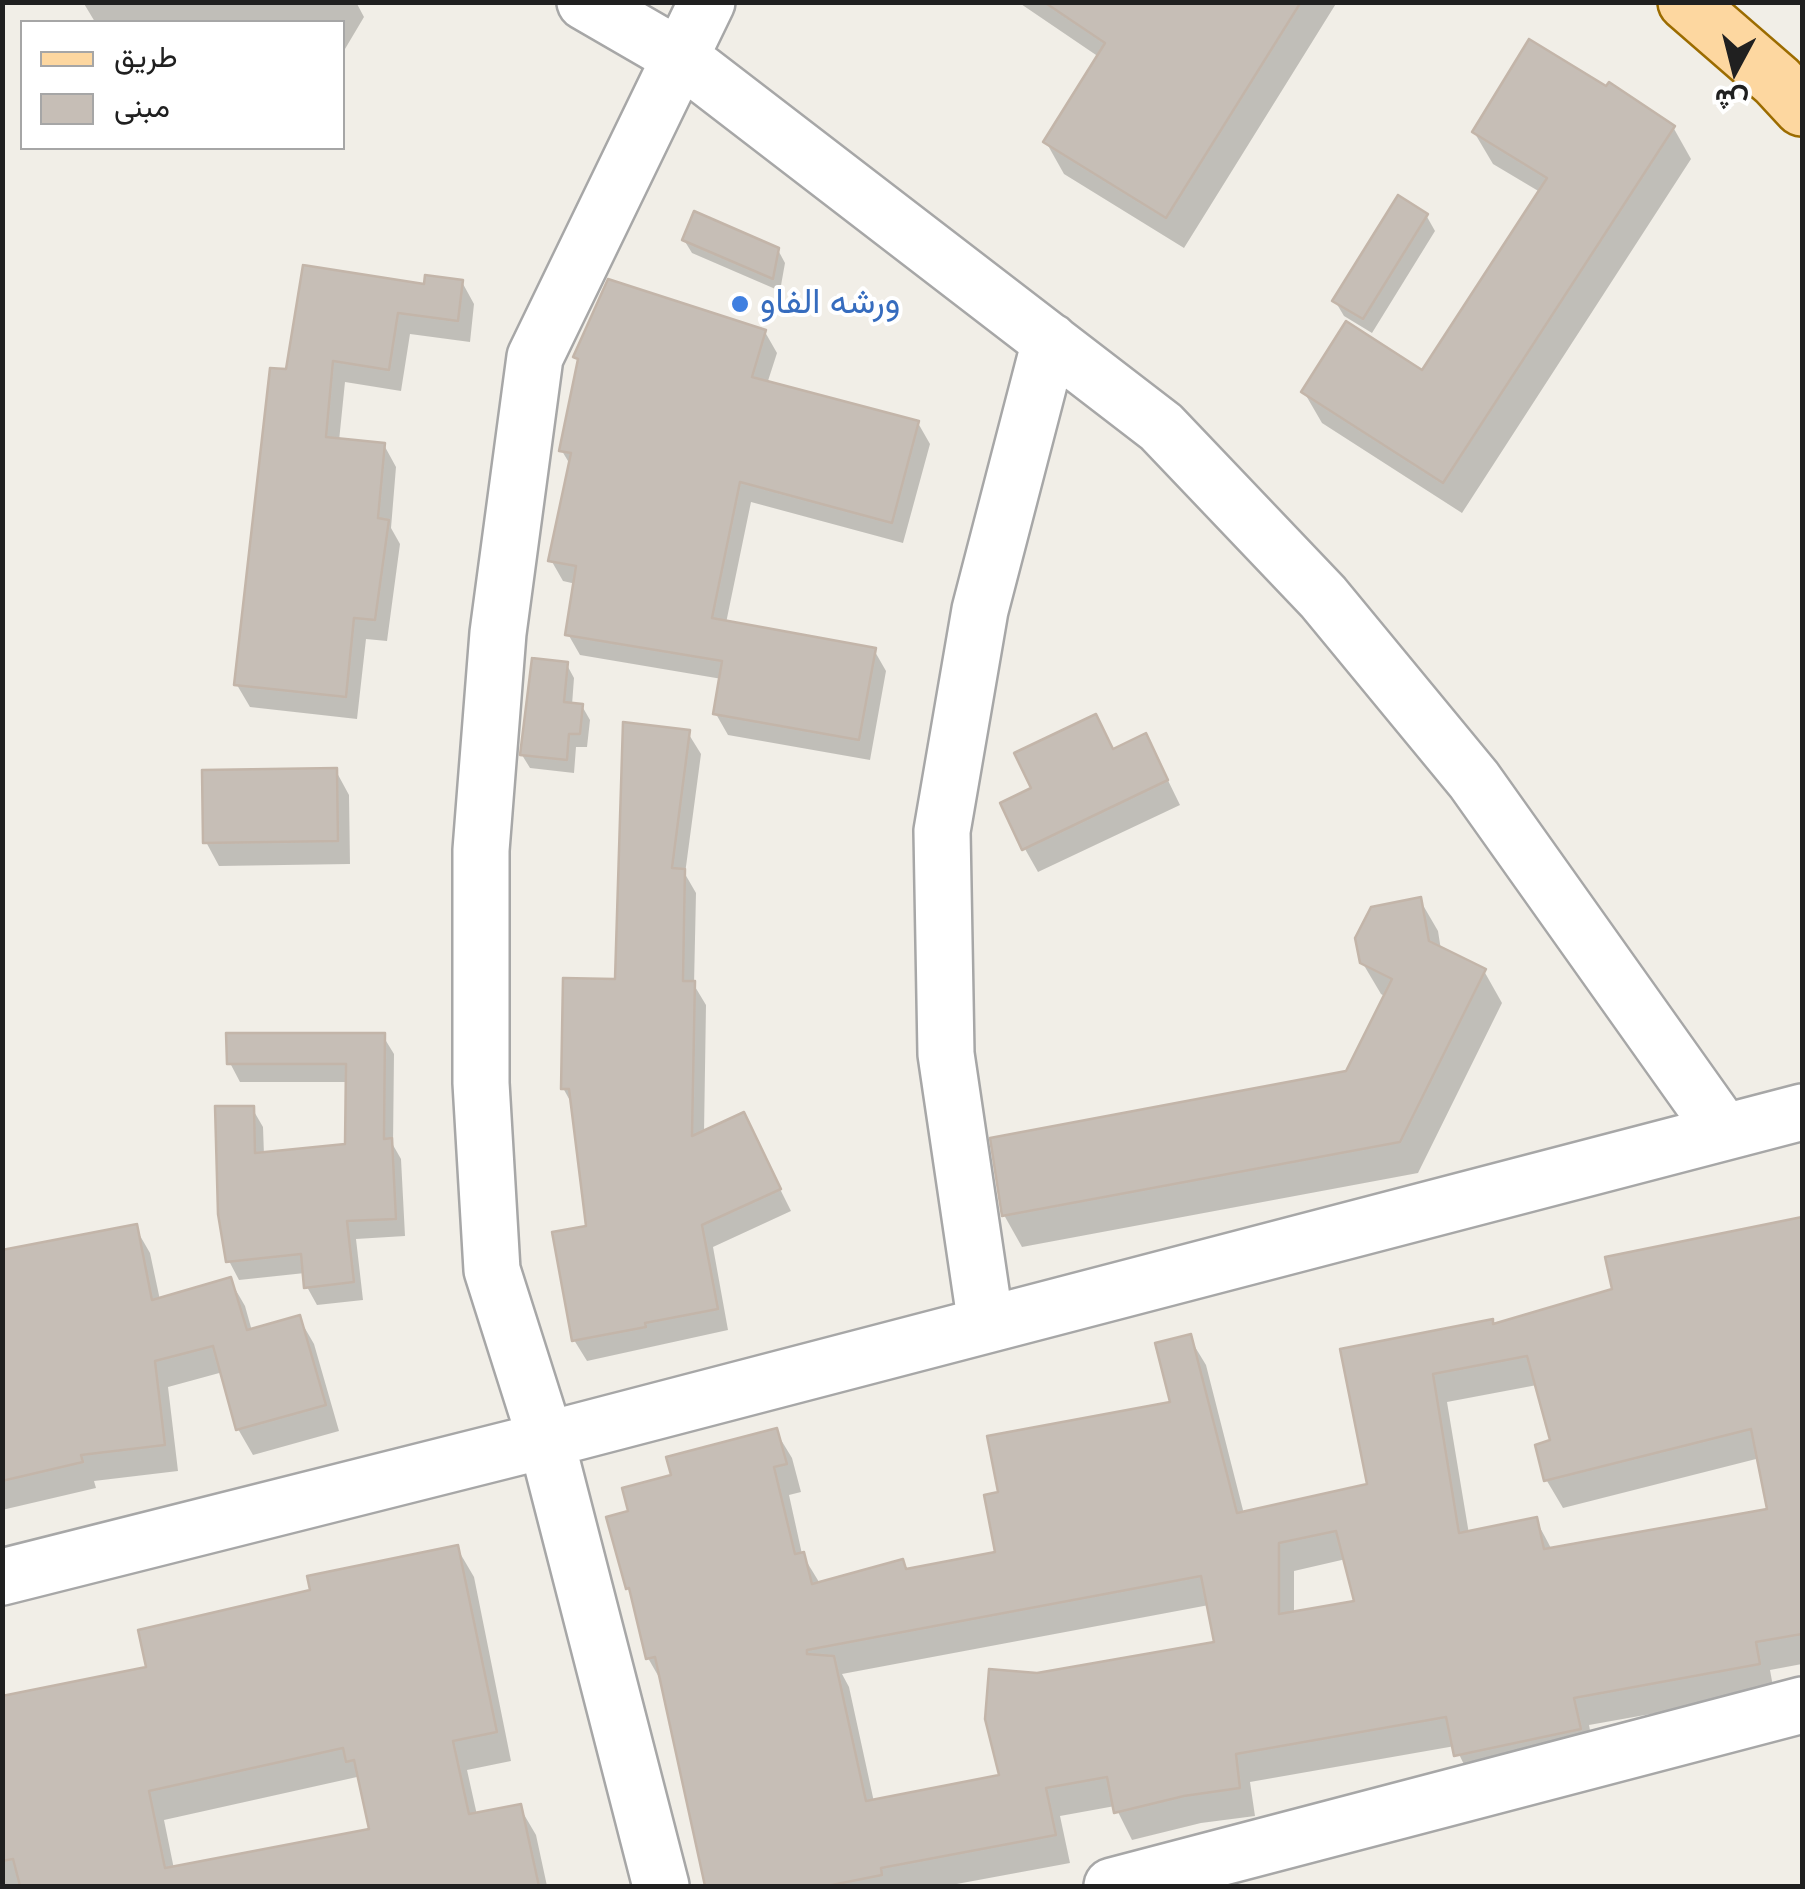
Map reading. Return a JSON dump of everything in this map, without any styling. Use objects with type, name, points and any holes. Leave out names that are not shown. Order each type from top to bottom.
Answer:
[{"type":"main road","points":[[1686,2],[1777,81],[1802,108]]},
{"type":"street","points":[[585,2],[680,57],[1161,427],[1323,597],[1474,780],[1724,1132]]},
{"type":"street","points":[[661,1886],[546,1440],[492,1270],[481,1082],[481,850],[498,633],[535,357],[707,2]]},
{"type":"street","points":[[986,1325],[946,1054],[942,831],[980,610],[1050,341]]},
{"type":"street","points":[[2,1577],[546,1440],[1802,1112]]},
{"type":"street","points":[[1112,1886],[1802,1705]]},
{"type":"building","points":[[1044,2],[1301,2],[1166,218],[1043,142],[1105,43]]},
{"type":"building","points":[[1529,39],[1606,86],[1609,82],[1675,126],[1443,483],[1301,392],[1346,321],[1422,370],[1547,178],[1472,132]]},
{"type":"building","points":[[1398,195],[1428,214],[1363,319],[1332,301]]},
{"type":"building","points":[[694,211],[779,248],[773,279],[682,240]]},
{"type":"building","points":[[303,265],[424,284],[425,275],[463,280],[458,321],[398,313],[389,370],[333,361],[326,437],[385,443],[378,518],[389,520],[375,620],[354,618],[346,697],[234,685],[270,368],[286,369]]},
{"type":"building","points":[[608,279],[766,330],[752,377],[919,421],[892,523],[740,482],[712,618],[876,648],[859,740],[713,714],[722,661],[565,635],[576,566],[548,561],[571,453],[559,451],[578,359],[573,357]]},
{"type":"building","points":[[532,658],[568,662],[564,702],[583,704],[580,734],[569,734],[567,760],[520,755]]},
{"type":"building","points":[[1096,714],[1113,749],[1146,733],[1168,780],[1022,850],[1000,803],[1031,788],[1014,753]]},
{"type":"building","points":[[623,722],[690,730],[672,868],[685,869],[683,981],[695,981],[692,1136],[744,1112],[781,1189],[702,1225],[718,1309],[572,1341],[552,1232],[586,1226],[569,1089],[561,1089],[563,978],[615,979]]},
{"type":"building","points":[[337,768],[338,841],[203,843],[202,770]]},
{"type":"building","points":[[1421,897],[1429,941],[1486,969],[1400,1142],[1002,1216],[990,1138],[1346,1071],[1392,979],[1360,963],[1355,938],[1371,907]]},
{"type":"building","points":[[226,1033],[385,1033],[384,1139],[392,1138],[396,1219],[347,1221],[354,1282],[304,1288],[301,1254],[226,1262],[218,1214],[215,1106],[254,1106],[255,1153],[345,1144],[346,1064],[227,1064]]},
{"type":"building","points":[[1802,1217],[1802,1634],[1756,1642],[1760,1664],[1574,1698],[1581,1729],[1454,1756],[1446,1717],[1236,1754],[1240,1788],[1184,1796],[1114,1813],[1107,1777],[1046,1788],[1056,1835],[881,1868],[882,1875],[827,1886],[705,1886],[655,1657],[646,1659],[606,1517],[628,1511],[622,1488],[671,1475],[666,1457],[777,1428],[787,1464],[774,1467],[795,1554],[804,1552],[812,1584],[903,1559],[906,1569],[995,1552],[984,1495],[998,1492],[987,1436],[1170,1402],[1155,1343],[1191,1334],[1237,1513],[1367,1484],[1340,1349],[1493,1319],[1493,1324],[1612,1289],[1605,1257]],"holes":[[[1527,1356],[1550,1440],[1535,1445],[1544,1481],[1751,1429],[1767,1509],[1544,1549],[1537,1517],[1459,1533],[1433,1374]],[[1336,1531],[1354,1601],[1279,1614],[1279,1543]],[[1201,1576],[1214,1642],[1037,1673],[989,1669],[985,1719],[999,1775],[866,1801],[834,1656],[807,1654],[807,1650]]]},
{"type":"building","points":[[137,1224],[152,1300],[231,1277],[247,1330],[300,1315],[326,1405],[236,1430],[213,1346],[155,1361],[165,1445],[81,1455],[83,1462],[2,1481],[2,1250]]},
{"type":"building","points":[[458,1545],[497,1732],[453,1741],[469,1814],[521,1804],[539,1886],[20,1886],[13,1859],[2,1861],[2,1696],[146,1667],[138,1630],[310,1590],[307,1576]],"holes":[[[343,1748],[346,1762],[354,1760],[369,1829],[165,1868],[149,1791]]]},
{"type":"place","name":"ورشه الفاو","points":[[740,304]]}]
